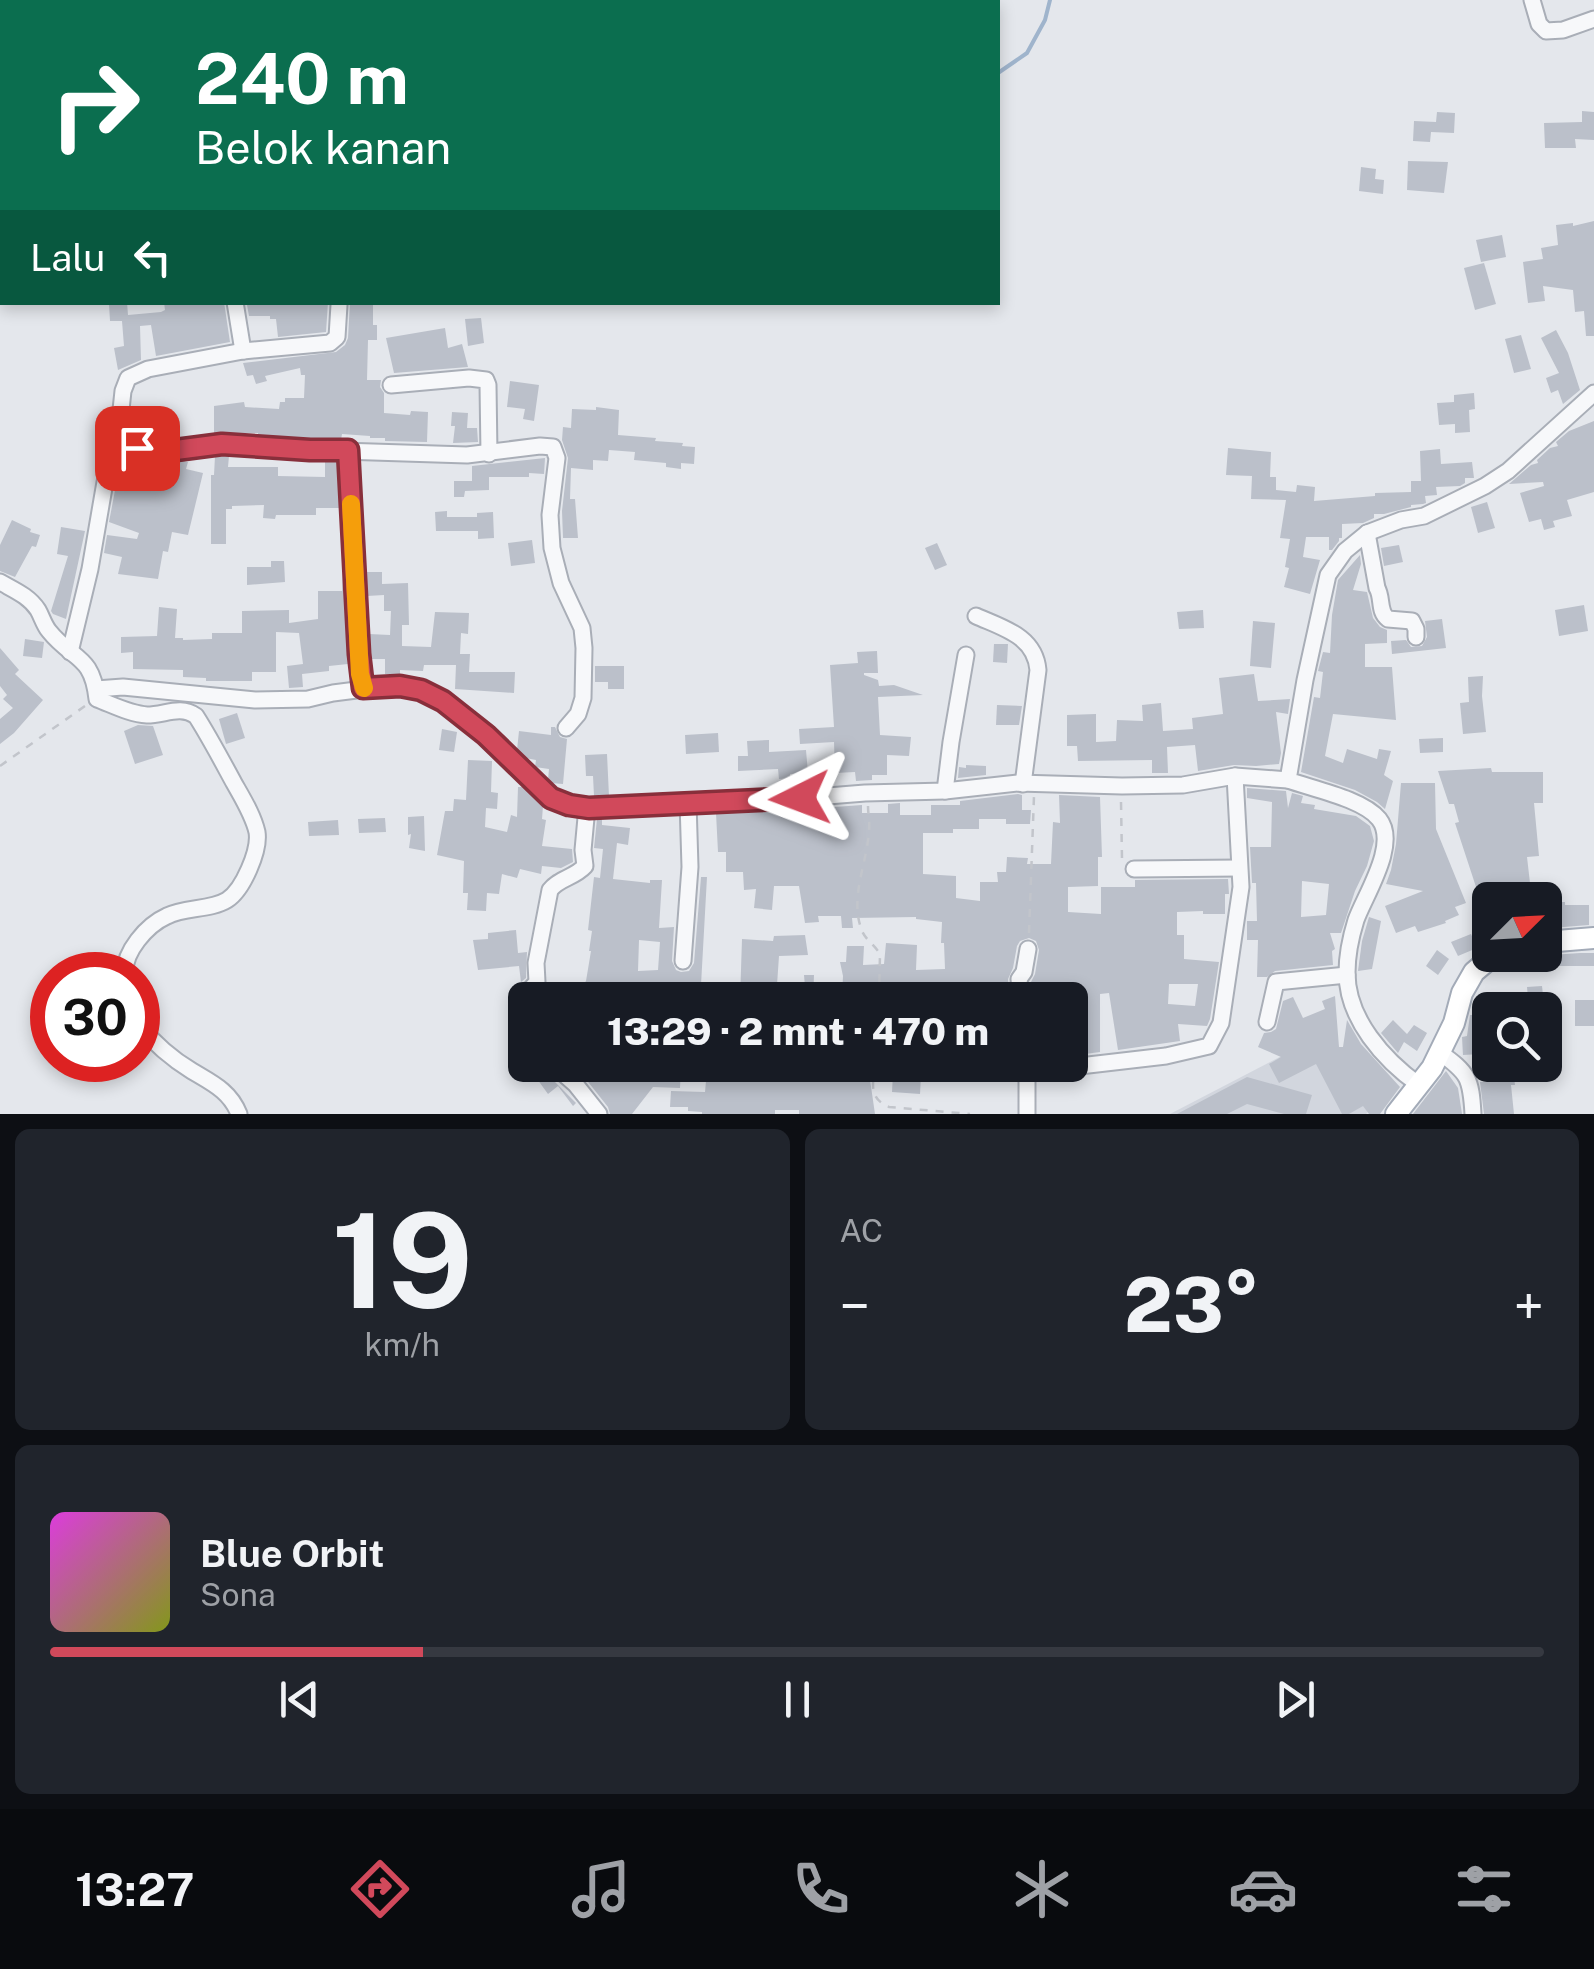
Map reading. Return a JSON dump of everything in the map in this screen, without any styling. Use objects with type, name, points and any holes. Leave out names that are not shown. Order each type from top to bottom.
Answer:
[{"type":"main road","points":[[1562,941],[1594,938]]},
{"type":"main road","points":[[1396,1114],[1432,1068],[1474,972]]},
{"type":"street","points":[[1532,0],[1539,24],[1546,31],[1564,30],[1594,19]]},
{"type":"street","points":[[236,305],[243,351]]},
{"type":"street","points":[[70,652],[128,378],[148,368],[243,351],[334,341],[339,306]]},
{"type":"street","points":[[391,386],[469,378],[486,380],[489,454]]},
{"type":"street","points":[[1288,780],[1328,575],[1345,551],[1367,533],[1424,516],[1486,486],[1594,393]]},
{"type":"street","points":[[116,447],[176,450],[222,444],[454,455],[554,447],[557,452],[550,530],[556,570],[582,628],[584,648],[583,698],[578,714],[566,728]]},
{"type":"street","points":[[348,450],[363,688]]},
{"type":"street","points":[[1367,533],[1377,588],[1382,595],[1382,612],[1388,619],[1412,620],[1416,637]]},
{"type":"street","points":[[0,582],[28,598],[48,629],[70,652],[82,658],[97,694],[126,710],[148,715],[192,712],[249,810],[257,833],[256,849],[242,883],[226,900],[166,916],[135,942],[129,952]]},
{"type":"street","points":[[976,616],[1012,632],[1029,644],[1037,656],[1029,785]]},
{"type":"street","points":[[945,791],[966,655]]},
{"type":"street","points":[[97,694],[138,688],[254,700],[308,699],[363,688],[400,686],[421,690],[443,701],[486,735],[551,798],[587,808],[945,791],[1004,784],[1182,785],[1236,776],[1288,780],[1353,801],[1381,821],[1386,837],[1384,848],[1350,940],[1346,975],[1352,1000],[1374,1042],[1387,1059],[1419,1085]]},
{"type":"street","points":[[1088,1064],[1137,1060],[1210,1046],[1222,1022],[1241,887],[1236,776]]},
{"type":"street","points":[[684,961],[690,866],[688,802]]},
{"type":"street","points":[[537,982],[536,964],[550,890],[585,866],[587,808]]},
{"type":"street","points":[[1134,868],[1239,868]]},
{"type":"street","points":[[1019,982],[1028,948]]},
{"type":"street","points":[[1268,1022],[1274,986],[1279,980],[1346,975]]},
{"type":"street","points":[[160,1047],[226,1092],[239,1114]]},
{"type":"street","points":[[1439,1052],[1468,1078],[1473,1114]]},
{"type":"street","points":[[572,1082],[599,1114]]},
{"type":"street","points":[[1027,1082],[1027,1114]]},
{"type":"path","points":[[0,766],[97,694]]},
{"type":"path","points":[[1028,948],[1029,785]]},
{"type":"path","points":[[1122,786],[1121,855],[1124,865],[1134,868]]},
{"type":"path","points":[[865,793],[870,827],[856,900],[864,935],[880,954],[879,982]]},
{"type":"path","points":[[874,1082],[876,1099],[889,1107],[970,1114]]},
{"type":"shaded area","points":[[1326,1033],[1366,1114],[1170,1114]]},
{"type":"building","points":[[1582,111],[1594,112],[1594,140],[1575,139],[1576,148],[1545,148],[1544,123],[1582,122]]},
{"type":"building","points":[[1437,112],[1455,113],[1454,133],[1431,132],[1430,142],[1413,141],[1414,121],[1436,122]]},
{"type":"building","points":[[1408,161],[1448,162],[1444,193],[1407,190]]},
{"type":"building","points":[[1361,167],[1376,169],[1375,179],[1384,180],[1383,194],[1359,191]]},
{"type":"building","points":[[1594,221],[1594,336],[1586,336],[1584,311],[1575,312],[1573,290],[1543,286],[1545,301],[1528,303],[1523,262],[1543,259],[1541,248],[1558,245],[1556,225]]},
{"type":"building","points":[[1502,235],[1506,257],[1481,262],[1476,240]]},
{"type":"building","points":[[1484,263],[1496,304],[1475,310],[1464,268]]},
{"type":"building","points":[[109,305],[127,305],[128,315],[161,312],[164,305],[224,305],[230,342],[156,356],[151,325],[140,326],[141,360],[118,370],[114,348],[124,346],[122,321],[110,321]]},
{"type":"building","points":[[247,305],[328,305],[326,332],[278,337],[276,319],[249,316]]},
{"type":"building","points":[[350,305],[373,305],[377,340],[368,340],[367,380],[381,380],[384,413],[428,412],[427,442],[342,434],[341,440],[258,433],[214,434],[214,406],[244,402],[245,407],[279,409],[285,398],[304,398],[305,375],[301,375],[300,368],[265,376],[267,381],[256,384],[253,375],[247,376],[243,363],[336,352],[348,338]]},
{"type":"building","points":[[481,318],[484,343],[468,346],[465,319]]},
{"type":"building","points":[[445,328],[448,348],[462,344],[468,367],[394,373],[386,338]]},
{"type":"building","points":[[1556,330],[1580,390],[1563,404],[1558,390],[1551,393],[1546,378],[1559,373],[1541,338]]},
{"type":"building","points":[[1521,335],[1531,369],[1514,373],[1505,339]]},
{"type":"building","points":[[510,381],[539,385],[534,421],[523,419],[525,409],[507,407]]},
{"type":"building","points":[[1474,393],[1475,409],[1469,410],[1470,432],[1455,433],[1455,424],[1439,425],[1437,403],[1454,402],[1454,395]]},
{"type":"building","points":[[572,409],[619,410],[618,435],[695,447],[694,464],[681,463],[681,469],[666,467],[666,463],[634,460],[635,452],[609,450],[608,461],[593,460],[593,470],[571,468],[570,499],[575,499],[578,538],[563,538],[568,458],[562,440],[563,427],[571,428]]},
{"type":"building","points":[[452,412],[468,413],[467,428],[477,428],[478,442],[453,443]]},
{"type":"building","points":[[132,415],[144,417],[141,433],[177,433],[177,438],[129,436]]},
{"type":"building","points":[[1594,421],[1594,492],[1567,500],[1572,516],[1553,521],[1555,527],[1544,530],[1541,519],[1529,522],[1520,493],[1544,486],[1543,482],[1509,484],[1538,463],[1550,448],[1558,446],[1556,442],[1569,431]]},
{"type":"building","points":[[1228,448],[1271,452],[1270,477],[1276,477],[1276,490],[1296,492],[1297,485],[1315,487],[1314,501],[1411,492],[1411,481],[1421,481],[1420,451],[1440,449],[1441,464],[1472,462],[1474,478],[1465,478],[1460,486],[1436,487],[1437,495],[1425,496],[1426,503],[1374,514],[1374,518],[1363,523],[1342,524],[1342,538],[1332,550],[1329,537],[1306,537],[1303,557],[1320,560],[1310,594],[1284,587],[1290,539],[1280,538],[1286,500],[1251,499],[1252,476],[1226,475]]},
{"type":"building","points":[[215,456],[229,456],[228,467],[278,467],[278,476],[325,477],[325,462],[337,462],[340,508],[316,508],[316,515],[276,515],[275,519],[263,518],[264,505],[232,506],[226,509],[226,544],[211,544],[211,475]]},
{"type":"building","points":[[545,458],[544,474],[489,477],[489,490],[465,491],[464,497],[454,497],[454,481],[472,481],[472,466]]},
{"type":"building","points":[[125,459],[142,463],[188,462],[186,469],[203,473],[188,535],[172,532],[168,552],[163,551],[158,579],[118,574],[122,557],[104,553],[107,535],[137,539],[139,533],[109,522]]},
{"type":"building","points":[[1487,502],[1495,528],[1478,533],[1471,507]]},
{"type":"building","points":[[447,511],[447,517],[477,517],[477,513],[493,512],[494,538],[478,539],[478,531],[436,531],[435,512]]},
{"type":"building","points":[[12,520],[40,535],[15,577],[0,571],[0,545]]},
{"type":"building","points":[[61,527],[85,531],[66,619],[51,611],[68,556],[57,554]]},
{"type":"building","points":[[532,540],[535,563],[511,566],[508,543]]},
{"type":"building","points":[[937,543],[947,565],[935,570],[925,548]]},
{"type":"building","points":[[1399,545],[1403,562],[1384,566],[1381,548]]},
{"type":"building","points":[[1360,555],[1353,590],[1367,592],[1373,618],[1387,630],[1387,643],[1365,644],[1365,667],[1392,667],[1396,720],[1333,714],[1325,756],[1343,763],[1347,749],[1377,759],[1379,749],[1391,751],[1384,775],[1393,781],[1385,809],[1355,790],[1301,772],[1314,697],[1320,698],[1323,672],[1318,671],[1323,652],[1330,653],[1338,580]]},
{"type":"building","points":[[271,561],[284,561],[285,582],[247,585],[247,567],[271,567]]},
{"type":"building","points":[[343,568],[348,664],[302,674],[303,687],[289,688],[287,666],[303,664],[299,633],[276,632],[276,672],[252,672],[252,681],[206,681],[183,677],[183,670],[133,669],[133,652],[121,653],[121,637],[157,636],[159,607],[177,609],[175,638],[183,640],[212,639],[212,633],[242,633],[242,611],[289,610],[289,623],[318,619],[318,591],[342,591]]},
{"type":"building","points":[[366,572],[382,572],[382,584],[408,583],[409,625],[402,625],[402,646],[431,647],[435,612],[469,613],[468,634],[461,633],[460,654],[470,654],[469,672],[515,672],[514,693],[455,689],[456,665],[424,665],[423,671],[385,674],[385,659],[371,659],[369,634],[390,635],[391,611],[384,611],[384,595],[367,596]]},
{"type":"building","points":[[1584,605],[1588,631],[1559,636],[1555,610]]},
{"type":"building","points":[[1203,610],[1204,628],[1179,629],[1177,612]]},
{"type":"building","points":[[1442,619],[1446,648],[1392,654],[1391,641],[1406,640],[1411,647],[1422,646],[1427,637],[1425,621]]},
{"type":"building","points":[[1253,621],[1275,623],[1271,668],[1250,666]]},
{"type":"building","points":[[25,639],[44,642],[42,658],[23,656]]},
{"type":"building","points":[[994,644],[1008,644],[1007,663],[993,662]]},
{"type":"building","points":[[0,648],[19,670],[15,674],[43,700],[0,744],[0,719],[13,708],[3,699],[7,695],[0,686]]},
{"type":"building","points":[[877,651],[878,673],[864,675],[878,680],[879,686],[894,685],[923,695],[878,697],[880,735],[911,737],[909,756],[887,755],[887,775],[856,781],[855,772],[835,773],[834,742],[800,744],[799,729],[834,727],[830,665],[858,663],[857,652]]},
{"type":"building","points":[[595,666],[624,666],[624,689],[608,689],[608,682],[595,682]]},
{"type":"building","points":[[1254,674],[1258,701],[1290,699],[1288,714],[1276,712],[1279,764],[1198,771],[1195,745],[1167,747],[1168,773],[1152,773],[1152,760],[1078,761],[1077,746],[1067,746],[1067,715],[1096,714],[1096,742],[1116,741],[1117,720],[1143,721],[1142,705],[1161,703],[1163,731],[1193,729],[1192,718],[1223,714],[1219,678]]},
{"type":"building","points":[[1483,676],[1486,732],[1463,734],[1460,703],[1469,702],[1468,677]]},
{"type":"building","points":[[997,705],[1022,706],[1019,725],[996,725]]},
{"type":"building","points":[[237,713],[245,738],[226,744],[219,719]]},
{"type":"building","points":[[138,725],[153,726],[163,755],[135,764],[124,731]]},
{"type":"building","points":[[551,727],[567,739],[563,784],[551,783],[549,769],[535,767],[536,760],[525,758],[517,750],[519,731],[551,735]]},
{"type":"building","points":[[442,729],[457,732],[454,752],[439,750]]},
{"type":"building","points":[[718,733],[719,752],[686,754],[685,735]]},
{"type":"building","points":[[1443,738],[1443,752],[1420,753],[1419,739]]},
{"type":"building","points":[[769,740],[769,752],[806,750],[808,773],[779,779],[778,769],[738,771],[738,756],[748,756],[747,741]]},
{"type":"building","points":[[607,754],[609,796],[594,796],[593,776],[586,776],[585,755]]},
{"type":"building","points":[[468,760],[492,761],[491,792],[498,793],[497,809],[486,808],[485,827],[507,832],[511,815],[517,817],[518,787],[523,787],[543,806],[542,819],[546,820],[542,846],[572,849],[573,862],[561,868],[542,866],[541,874],[520,869],[517,878],[502,874],[499,894],[487,893],[486,911],[467,910],[464,861],[437,855],[445,811],[453,811],[454,799],[466,800]]},
{"type":"building","points":[[986,766],[986,775],[958,778],[959,767]]},
{"type":"building","points":[[1491,768],[1492,772],[1543,772],[1543,803],[1534,803],[1539,856],[1527,857],[1530,882],[1474,882],[1455,823],[1459,822],[1454,804],[1449,804],[1438,771]]},
{"type":"building","points":[[1401,783],[1435,783],[1436,829],[1466,903],[1455,907],[1459,915],[1446,923],[1418,932],[1415,926],[1396,933],[1385,906],[1423,891],[1386,884],[1396,844]]},
{"type":"building","points":[[1247,788],[1286,791],[1288,808],[1292,793],[1303,796],[1301,803],[1315,805],[1314,809],[1356,816],[1370,826],[1374,841],[1367,866],[1341,933],[1330,933],[1335,949],[1333,965],[1275,971],[1267,977],[1257,977],[1258,940],[1247,940],[1247,921],[1257,921],[1250,847],[1271,847],[1272,802],[1247,798]],"holes":[[[1302,881],[1329,884],[1326,915],[1301,917]]]},
{"type":"building","points":[[1018,794],[1022,795],[1022,810],[1031,810],[1030,824],[979,819],[979,829],[923,833],[923,874],[956,876],[956,898],[980,901],[980,882],[998,882],[997,872],[1006,872],[1007,857],[1028,858],[1027,864],[1051,864],[1053,822],[1060,823],[1059,795],[1100,797],[1102,857],[1098,857],[1098,886],[1068,887],[1068,912],[1101,914],[1101,887],[1135,887],[1135,880],[1228,879],[1225,914],[1177,912],[1177,935],[1184,935],[1184,959],[1219,962],[1207,1026],[1178,1024],[1180,1041],[1118,1050],[1109,993],[1100,994],[1100,1052],[1088,1054],[1088,982],[1031,982],[1039,950],[1036,941],[1029,938],[1017,946],[1008,982],[843,982],[840,962],[846,962],[847,946],[864,946],[863,965],[884,964],[886,943],[917,945],[916,970],[945,969],[942,922],[916,917],[852,918],[853,928],[842,928],[841,916],[818,916],[819,922],[805,923],[799,886],[774,886],[772,910],[754,908],[756,889],[744,890],[743,872],[726,872],[726,852],[718,852],[716,813],[862,805],[862,813],[888,813],[888,804],[900,803],[900,815],[931,815],[931,805],[960,805],[960,801]],"holes":[[[1169,984],[1198,984],[1195,1006],[1168,1004]]]},
{"type":"building","points":[[424,816],[425,851],[409,848],[408,817]]},
{"type":"building","points":[[385,818],[386,832],[359,833],[358,819]]},
{"type":"building","points":[[602,818],[602,825],[630,828],[628,845],[617,843],[613,879],[650,883],[662,880],[659,928],[674,927],[672,961],[681,972],[689,971],[694,963],[701,877],[707,877],[701,982],[585,982],[591,951],[592,931],[588,930],[594,877],[600,878],[603,849],[594,848],[597,819]],"holes":[[[639,940],[660,942],[658,970],[638,971]]]},
{"type":"building","points":[[338,820],[339,835],[309,836],[308,822]]},
{"type":"building","points":[[1562,902],[1589,905],[1589,925],[1562,927]]},
{"type":"building","points":[[1369,917],[1381,921],[1372,969],[1358,971],[1362,941]]},
{"type":"building","points":[[516,930],[518,953],[527,952],[526,978],[521,982],[519,966],[478,970],[473,940],[488,939],[488,933]]},
{"type":"building","points":[[1471,934],[1472,950],[1458,956],[1451,942]]},
{"type":"building","points":[[805,935],[808,955],[779,956],[777,982],[741,982],[742,939],[773,941],[774,936]]},
{"type":"building","points":[[1437,950],[1449,959],[1438,975],[1426,966]]},
{"type":"building","points":[[1594,953],[1594,966],[1562,966],[1562,954]]},
{"type":"building","points":[[804,975],[814,975],[814,982],[805,982]]},
{"type":"building","points":[[1542,986],[1543,992],[1527,992],[1527,987]]},
{"type":"building","points":[[1335,996],[1339,1047],[1343,1047],[1347,1020],[1361,1044],[1400,1087],[1380,1114],[1369,1114],[1363,1106],[1342,1114],[1316,1064],[1279,1083],[1269,1064],[1281,1057],[1258,1047],[1264,1033],[1276,1029],[1283,1001],[1293,997],[1303,1018],[1325,1009],[1322,1001]]},
{"type":"building","points":[[1575,1000],[1594,1000],[1594,1026],[1575,1026]]},
{"type":"building","points":[[1472,1015],[1472,1054],[1463,1055],[1462,1037],[1467,1036]]},
{"type":"building","points":[[1393,1020],[1407,1034],[1414,1025],[1427,1033],[1417,1051],[1404,1042],[1398,1053],[1381,1033]]},
{"type":"building","points":[[1446,1071],[1458,1088],[1462,1114],[1413,1114]]},
{"type":"building","points":[[1247,1077],[1312,1095],[1306,1114],[1284,1114],[1247,1104],[1227,1114],[1177,1114]]},
{"type":"building","points":[[539,1082],[555,1082],[576,1103],[573,1106],[558,1086],[548,1094]]},
{"type":"building","points":[[588,1082],[680,1082],[680,1088],[653,1087],[632,1114],[610,1114]]},
{"type":"building","points":[[706,1082],[870,1082],[875,1114],[799,1114],[799,1110],[775,1110],[775,1114],[702,1114],[688,1111],[688,1107],[670,1107],[671,1091],[705,1092]]},
{"type":"building","points":[[893,1082],[921,1082],[920,1094],[892,1092]]},
{"type":"building","points":[[1480,1082],[1515,1082],[1511,1085],[1514,1114],[1484,1114]]},
{"type":"waterway","points":[[1000,72],[1027,53],[1045,20],[1050,0]]},
{"type":"slow traffic","points":[[351,504],[360,674],[364,688]]},
{"type":"route","points":[[137,448],[176,450],[222,444],[348,450],[363,688],[400,686],[421,690],[443,701],[486,735],[551,798],[569,805],[608,808],[800,798]]}]
